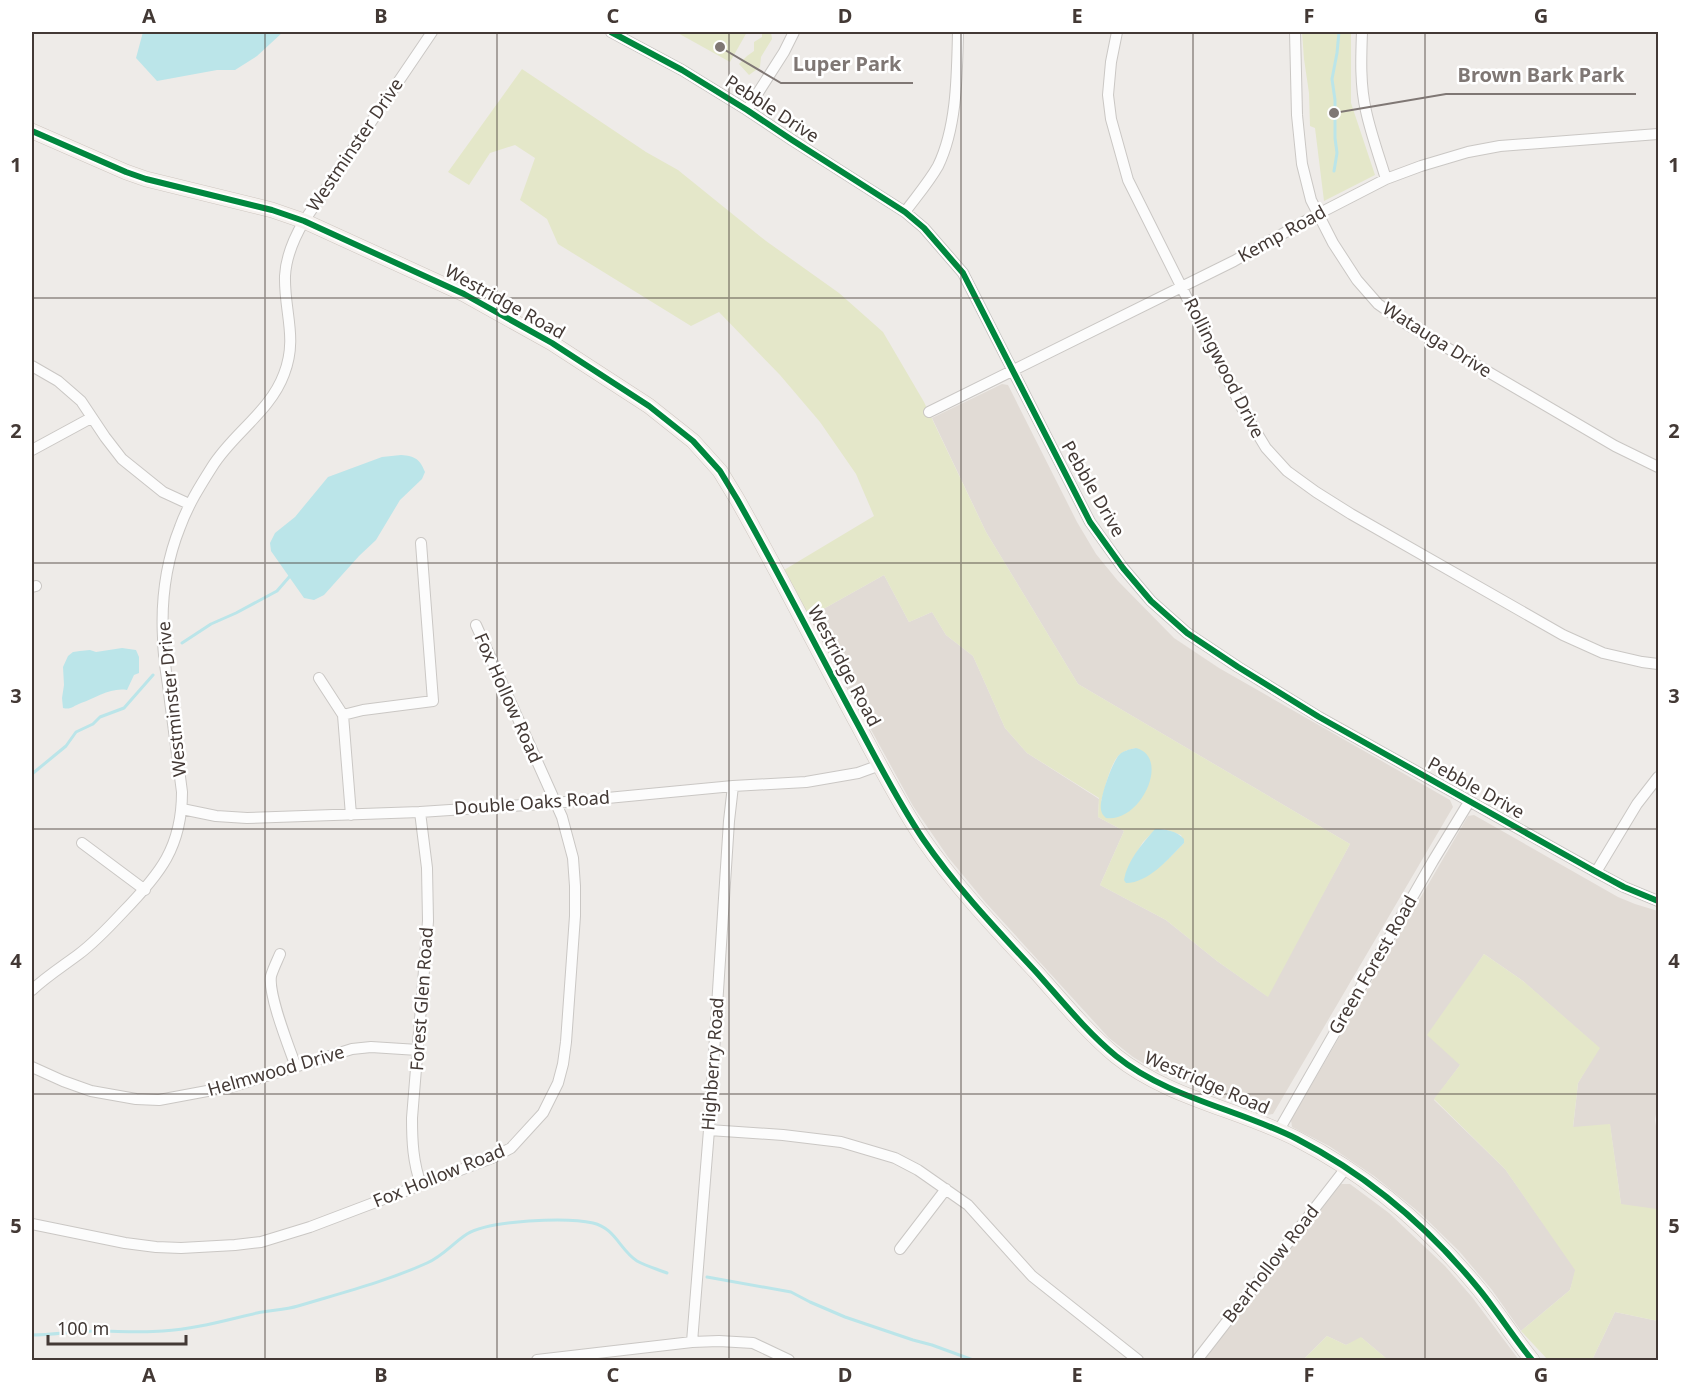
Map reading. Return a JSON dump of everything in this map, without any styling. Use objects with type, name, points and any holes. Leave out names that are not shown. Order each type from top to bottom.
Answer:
[{"type":"main road","name":"Westridge Road","points":[[32,131],[146,179],[304,220],[464,294],[528,329],[649,406],[693,441],[720,471],[737,499],[880,765],[923,839],[956,883],[1006,940],[1108,1048],[1129,1066],[1182,1092],[1279,1130],[1368,1183],[1413,1219],[1449,1253],[1484,1295],[1532,1360]]},
{"type":"street","name":"Westminster Drive","points":[[32,990],[51,973],[81,953],[109,927],[159,873],[172,849],[182,808],[182,792],[163,639],[163,613],[171,552],[189,504],[214,464],[228,445],[268,403],[283,377],[291,345],[285,275],[293,238],[432,32]]},
{"type":"street","name":"Pebble Drive","points":[[611,32],[682,70],[747,110],[905,212],[924,228],[963,273],[1090,522],[1122,568],[1151,601],[1186,633],[1319,717],[1469,802],[1624,887],[1659,901]]},
{"type":"street","points":[[747,110],[794,32]]},
{"type":"street","points":[[905,212],[937,167],[948,140],[953,110],[958,32]]},
{"type":"street","name":"Rollingwood Drive","points":[[1117,32],[1108,95],[1111,119],[1128,180],[1243,410],[1266,448],[1287,471],[1316,492],[1563,635],[1604,653],[1659,664]]},
{"type":"street","name":"Watauga Drive","points":[[1295,32],[1297,115],[1302,164],[1311,200],[1333,243],[1357,280],[1378,304],[1408,325],[1615,446],[1659,467]]},
{"type":"street","points":[[1362,32],[1361,63],[1365,110],[1386,179]]},
{"type":"street","name":"Kemp Road","points":[[929,412],[1234,261],[1386,179],[1449,158],[1500,146],[1659,134]]},
{"type":"street","points":[[32,366],[58,381],[81,401],[122,459],[163,492],[189,504]]},
{"type":"street","points":[[32,450],[91,418]]},
{"type":"street","points":[[342,715],[433,701],[421,543]]},
{"type":"street","name":"Fox Hollow Road","points":[[32,1224],[156,1247],[181,1248],[261,1242],[310,1227],[492,1158],[511,1148],[543,1113],[558,1083],[566,1042],[575,916],[573,858],[562,817],[476,625]]},
{"type":"street","points":[[319,678],[342,715],[351,815]]},
{"type":"street","name":"Double Oaks Road","points":[[182,808],[216,816],[247,818],[420,812],[806,782],[858,773],[880,765]]},
{"type":"street","points":[[1596,872],[1636,804],[1659,777]]},
{"type":"street","name":"Highberry Road","points":[[692,1342],[733,786]]},
{"type":"street","name":"Green Forest Road","points":[[1279,1130],[1469,802]]},
{"type":"street","name":"Forest Glen Road","points":[[420,812],[428,891],[428,921],[412,1118],[412,1148],[415,1169],[421,1185]]},
{"type":"street","points":[[82,843],[145,890]]},
{"type":"street","points":[[280,954],[271,977],[273,993],[284,1034],[296,1066]]},
{"type":"street","name":"Helmwood Drive","points":[[32,1067],[90,1091],[136,1099],[159,1100],[234,1086],[352,1049],[371,1047],[418,1050]]},
{"type":"street","points":[[708,1130],[841,1142],[895,1158],[918,1170],[968,1205],[1032,1276],[1138,1360]]},
{"type":"street","name":"Bearhollow Road","points":[[1197,1360],[1346,1168]]},
{"type":"street","points":[[900,1250],[946,1189]]},
{"type":"street","points":[[537,1360],[573,1358],[692,1342],[736,1341],[753,1343],[789,1360]]},
{"type":"shaded area","points":[[1002,384],[1008,385],[1077,522],[1096,554],[1118,581],[1174,638],[1219,668],[1450,800],[1453,807],[1273,1114],[1266,1115],[1156,1071],[1109,1038],[986,903],[948,857],[913,806],[809,617],[884,575],[909,622],[932,612],[946,635],[973,656],[1005,728],[1027,753],[1099,799],[1098,817],[1124,831],[1100,885],[1166,920],[1217,961],[1267,996],[1350,844],[1078,684],[986,532],[932,418]]},
{"type":"shaded area","points":[[1474,815],[1618,897],[1658,911],[1658,1102],[1655,1120],[1658,1138],[1658,1251],[1657,1234],[1621,1204],[1610,1125],[1573,1128],[1578,1083],[1599,1048],[1523,981],[1484,954],[1470,975],[1460,1065],[1434,1100],[1505,1169],[1576,1270],[1570,1290],[1521,1331],[1492,1290],[1459,1251],[1420,1213],[1374,1176],[1329,1146],[1292,1127],[1291,1120],[1468,816]]},
{"type":"shaded area","points":[[1341,1184],[1350,1184],[1389,1213],[1445,1266],[1472,1297],[1519,1360],[1388,1360],[1362,1338],[1346,1345],[1327,1336],[1303,1360],[1204,1360]]},
{"type":"shaded area","points":[[1615,1312],[1658,1321],[1658,1360],[1592,1360]]},
{"type":"green space","points":[[676,32],[747,32],[730,62]]},
{"type":"green space","points":[[762,32],[771,32],[772,39],[761,57],[760,67],[749,75],[739,64],[754,51],[754,42],[762,37]]},
{"type":"green space","points":[[1302,32],[1351,32],[1351,103],[1375,175],[1324,201],[1315,128],[1310,126],[1309,93]]},
{"type":"green space","points":[[522,69],[646,152],[678,170],[766,241],[839,293],[883,332],[924,402],[986,532],[1078,684],[1350,844],[1268,997],[1217,961],[1166,920],[1100,885],[1124,831],[1098,817],[1099,798],[1027,753],[1005,728],[973,656],[946,635],[932,612],[909,622],[884,575],[809,617],[784,570],[874,516],[856,474],[820,422],[780,375],[719,312],[691,326],[558,244],[547,219],[520,200],[535,158],[515,145],[490,153],[469,185],[448,172]],"holes":[[[1136,748],[1101,802],[1110,772],[1118,756]],[[1164,829],[1181,835],[1184,843],[1164,863],[1132,860],[1143,842],[1155,830]]]},
{"type":"green space","points":[[1484,954],[1523,981],[1600,1048],[1578,1083],[1573,1127],[1610,1124],[1621,1204],[1657,1209],[1658,1321],[1615,1312],[1592,1360],[1548,1360],[1521,1331],[1570,1290],[1575,1270],[1505,1169],[1434,1099],[1460,1065],[1427,1035]]},
{"type":"green space","points":[[1327,1336],[1346,1345],[1361,1337],[1388,1360],[1303,1360]]},
{"type":"water","points":[[143,32],[283,32],[257,56],[235,70],[217,70],[157,81],[136,58]]},
{"type":"water","points":[[401,455],[413,457],[419,461],[425,472],[422,479],[400,500],[376,540],[324,595],[314,600],[304,598],[271,551],[270,543],[275,533],[295,517],[328,477],[382,457]]},
{"type":"water","points":[[122,648],[136,650],[139,657],[139,673],[134,675],[127,690],[109,691],[70,708],[63,708],[63,667],[68,656],[73,652],[90,650],[96,652]]},
{"type":"water","points":[[1136,748],[1146,754],[1151,763],[1151,775],[1147,788],[1130,810],[1119,817],[1106,818],[1102,813],[1101,805],[1113,765],[1121,754]]},
{"type":"water","points":[[1155,829],[1174,832],[1184,839],[1184,843],[1151,874],[1143,879],[1126,883],[1124,880],[1132,859]]},
{"type":"waterway","points":[[1334,171],[1337,153],[1332,79],[1339,32]]},
{"type":"waterway","points":[[182,643],[211,624],[277,591],[290,576]]},
{"type":"waterway","points":[[32,774],[66,746],[76,732],[93,724],[100,717],[124,708],[153,675]]},
{"type":"waterway","points":[[32,1335],[87,1331],[175,1330],[293,1307],[363,1287],[411,1270],[438,1257],[467,1234],[478,1229],[529,1221],[581,1221],[601,1226],[612,1234],[637,1261],[667,1273]]},
{"type":"waterway","points":[[707,1277],[791,1292],[845,1317],[973,1360]]},
{"type":"cycle path","points":[[611,32],[682,70],[747,110],[905,212],[924,228],[963,273],[1090,522],[1123,568],[1151,601],[1187,633],[1319,717],[1596,872],[1658,901]]},
{"type":"cycle path","points":[[32,131],[146,179],[272,210],[304,221],[464,294],[552,343],[649,406],[693,441],[720,471],[737,499],[888,782],[923,839],[977,908],[1075,1016],[1105,1047],[1136,1070],[1181,1093],[1297,1139],[1323,1153],[1372,1186],[1417,1224],[1459,1266],[1532,1360]]},
{"type":"place","name":"Luper Park","points":[[720,47]]},
{"type":"place","name":"Brown Bark Park","points":[[1334,113]]}]
